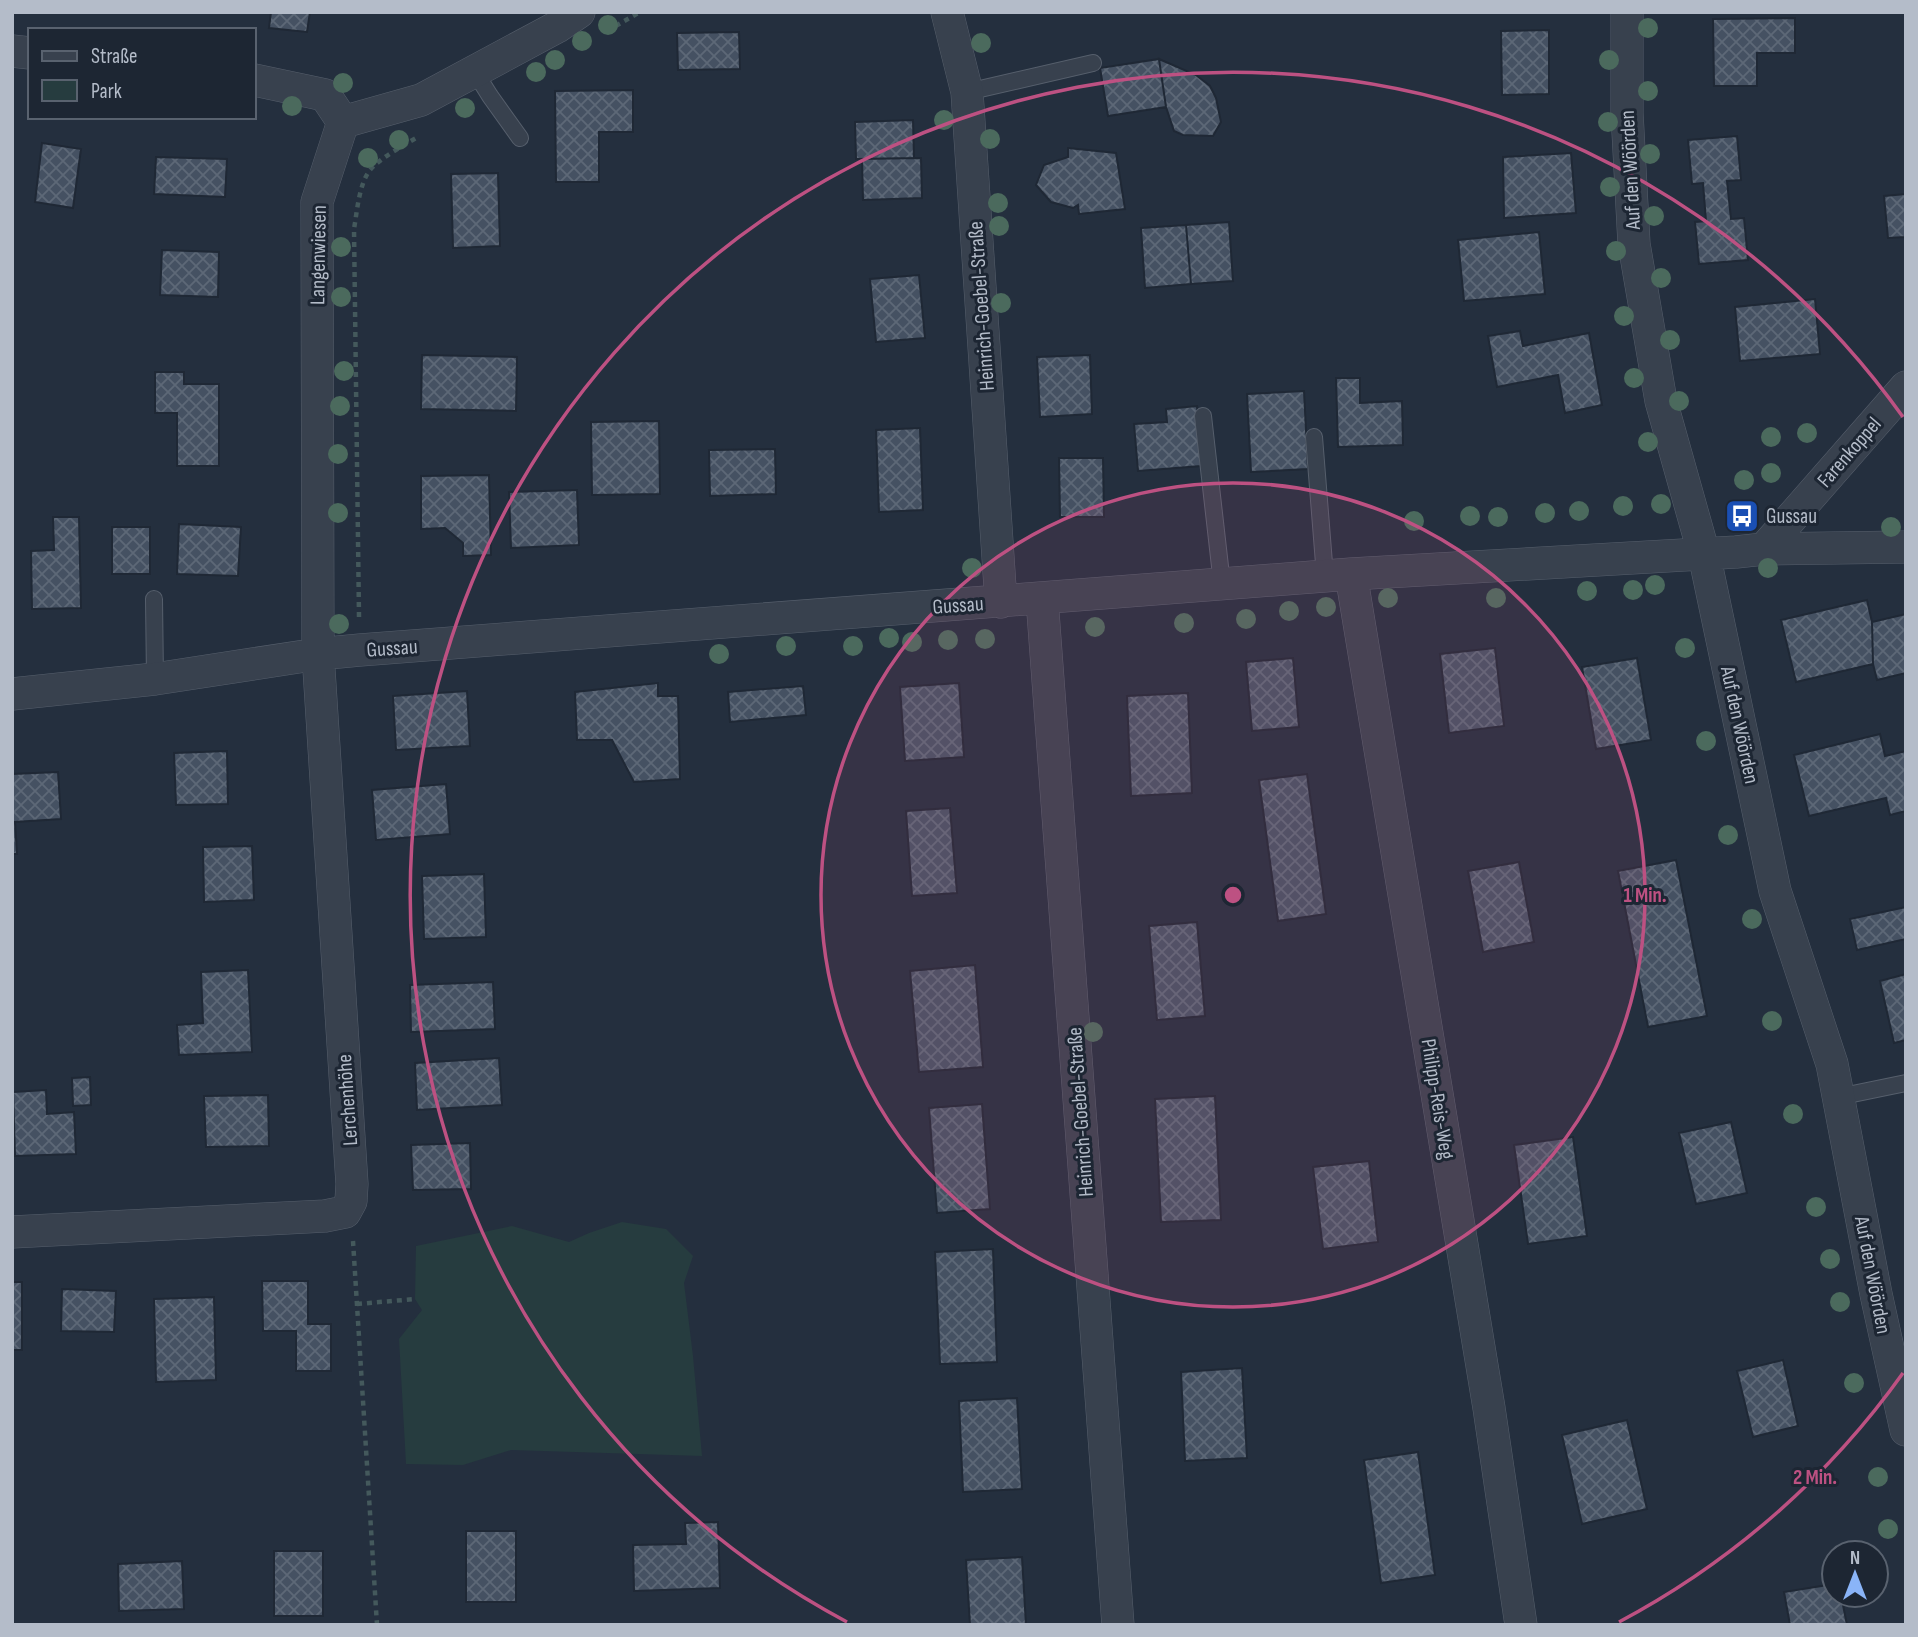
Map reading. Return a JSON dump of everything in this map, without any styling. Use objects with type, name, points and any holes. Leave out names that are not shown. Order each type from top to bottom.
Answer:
[{"type":"street","points":[[256,80],[326,95],[344,122],[421,100],[557,27],[579,12]]},
{"type":"street","name":"Heinrich-Goebel-Straße","points":[[947,12],[967,92],[1002,602]]},
{"type":"street","name":"Auf den Wöörden","points":[[1627,12],[1627,113],[1634,244],[1661,401],[1704,554],[1775,891],[1832,1064],[1876,1294],[1906,1430]]},
{"type":"street","name":"Langenwiesen","points":[[318,654],[317,202],[344,122]]},
{"type":"street","name":"Farenkoppel","points":[[1764,549],[1906,387]]},
{"type":"street","name":"Gussau","points":[[12,694],[155,679],[360,650],[1338,575],[1764,549],[1906,547]]},
{"type":"street","name":"Philipp-Reis-Weg","points":[[1338,575],[1489,1408],[1521,1625]]},
{"type":"street","name":"Heinrich-Goebel-Straße","points":[[1042,599],[1118,1625]]},
{"type":"street","name":"Lerchenhöhe","points":[[318,654],[352,1184],[351,1201],[345,1212]]},
{"type":"street","points":[[12,1232],[325,1216],[345,1212]]},
{"type":"lane","points":[[967,92],[1093,63]]},
{"type":"lane","points":[[475,72],[520,138]]},
{"type":"lane","points":[[1202,416],[1222,584]]},
{"type":"lane","points":[[1314,437],[1338,575]]},
{"type":"lane","points":[[154,599],[155,679]]},
{"type":"lane","points":[[1838,1097],[1906,1083]]},
{"type":"path","points":[[360,650],[354,229],[358,198],[370,170],[398,149]]},
{"type":"path","points":[[345,1212],[353,1237],[377,1625]]},
{"type":"path","points":[[357,1304],[415,1299]]},
{"type":"green space","points":[[622,1222],[666,1229],[693,1256],[684,1283],[702,1456],[511,1450],[463,1465],[406,1464],[399,1339],[422,1310],[415,1299],[416,1246],[512,1226],[569,1242]]},
{"type":"building","points":[[271,12],[310,12],[307,32],[269,28]]},
{"type":"building","points":[[1795,18],[1795,53],[1757,53],[1757,86],[1714,86],[1713,19]]},
{"type":"building","points":[[1549,30],[1549,94],[1502,95],[1501,31]]},
{"type":"building","points":[[739,32],[740,69],[678,70],[677,33]]},
{"type":"building","points":[[1159,59],[1196,75],[1210,86],[1216,98],[1221,122],[1213,136],[1183,135],[1174,131],[1166,107]]},
{"type":"building","points":[[1159,59],[1166,107],[1108,116],[1100,68]]},
{"type":"building","points":[[633,90],[633,132],[599,132],[599,182],[556,182],[555,91]]},
{"type":"building","points":[[913,120],[914,158],[856,159],[855,122]]},
{"type":"building","points":[[1737,136],[1741,180],[1727,181],[1731,219],[1744,218],[1748,260],[1699,264],[1695,222],[1706,221],[1703,183],[1692,184],[1688,140]]},
{"type":"building","points":[[42,143],[81,149],[73,208],[35,202]]},
{"type":"building","points":[[1068,148],[1116,153],[1125,209],[1079,214],[1078,205],[1073,208],[1051,202],[1036,185],[1044,165],[1068,157]]},
{"type":"building","points":[[1571,153],[1576,213],[1504,218],[1503,157]]},
{"type":"building","points":[[156,157],[227,159],[225,197],[154,194]]},
{"type":"building","points":[[921,158],[922,198],[863,200],[862,159]]},
{"type":"building","points":[[498,173],[500,246],[453,248],[451,174]]},
{"type":"building","points":[[1906,194],[1906,237],[1888,238],[1884,196]]},
{"type":"building","points":[[1229,222],[1233,281],[1191,284],[1186,225]]},
{"type":"building","points":[[1186,225],[1191,284],[1145,288],[1141,228]]},
{"type":"building","points":[[1539,232],[1545,294],[1464,301],[1458,240]]},
{"type":"building","points":[[162,250],[219,252],[218,297],[160,295]]},
{"type":"building","points":[[919,275],[925,338],[876,342],[870,279]]},
{"type":"building","points":[[1815,299],[1820,354],[1740,361],[1735,307]]},
{"type":"building","points":[[1520,331],[1523,346],[1589,333],[1602,405],[1565,413],[1558,375],[1497,387],[1488,336]]},
{"type":"building","points":[[422,355],[517,357],[516,411],[421,409]]},
{"type":"building","points":[[1090,355],[1092,414],[1040,417],[1037,357]]},
{"type":"building","points":[[155,372],[184,372],[184,384],[219,384],[219,466],[177,466],[177,413],[155,413]]},
{"type":"building","points":[[1336,378],[1360,378],[1360,403],[1402,401],[1403,445],[1338,447]]},
{"type":"building","points":[[1304,391],[1308,469],[1251,472],[1247,394]]},
{"type":"building","points":[[1197,406],[1201,466],[1138,471],[1134,424],[1167,422],[1166,409]]},
{"type":"building","points":[[659,421],[660,494],[592,495],[591,422]]},
{"type":"building","points":[[920,428],[923,510],[879,512],[876,430]]},
{"type":"building","points":[[775,449],[776,494],[710,496],[709,450]]},
{"type":"building","points":[[1059,458],[1103,458],[1104,517],[1060,517]]},
{"type":"building","points":[[489,475],[491,555],[463,556],[463,543],[445,528],[421,529],[421,476]]},
{"type":"building","points":[[577,490],[579,545],[511,548],[509,492]]},
{"type":"building","points":[[53,517],[79,517],[81,608],[32,609],[31,551],[54,550]]},
{"type":"building","points":[[179,524],[241,527],[238,576],[177,574]]},
{"type":"building","points":[[112,527],[150,527],[150,574],[112,574]]},
{"type":"building","points":[[1867,600],[1872,622],[1873,664],[1796,682],[1781,620]]},
{"type":"building","points":[[1906,614],[1906,673],[1877,680],[1873,664],[1872,622]]},
{"type":"building","points":[[1495,648],[1504,726],[1449,733],[1440,654]]},
{"type":"building","points":[[1293,658],[1299,727],[1252,731],[1246,662]]},
{"type":"building","points":[[1637,658],[1651,740],[1596,749],[1582,667]]},
{"type":"building","points":[[658,683],[658,696],[678,696],[680,779],[634,782],[612,740],[577,740],[575,692]]},
{"type":"building","points":[[959,683],[964,757],[905,761],[900,687]]},
{"type":"building","points":[[803,686],[806,715],[730,722],[728,692]]},
{"type":"building","points":[[467,691],[470,746],[396,750],[393,696]]},
{"type":"building","points":[[1188,693],[1192,793],[1131,796],[1127,696]]},
{"type":"building","points":[[1880,734],[1885,756],[1906,751],[1906,811],[1890,815],[1886,798],[1809,816],[1794,755]]},
{"type":"building","points":[[227,751],[228,804],[176,805],[174,753]]},
{"type":"building","points":[[58,772],[61,819],[15,822],[17,854],[12,854],[12,774]]},
{"type":"building","points":[[1307,774],[1326,914],[1278,921],[1259,780]]},
{"type":"building","points":[[446,784],[450,834],[376,840],[372,790]]},
{"type":"building","points":[[950,808],[957,893],[912,896],[906,811]]},
{"type":"building","points":[[252,846],[254,900],[204,902],[203,847]]},
{"type":"building","points":[[1676,860],[1707,1016],[1648,1027],[1618,871]]},
{"type":"building","points":[[1519,862],[1534,942],[1483,952],[1468,871]]},
{"type":"building","points":[[484,874],[486,937],[424,939],[422,876]]},
{"type":"building","points":[[1906,907],[1906,939],[1857,950],[1850,919]]},
{"type":"building","points":[[1197,922],[1205,1016],[1157,1020],[1149,926]]},
{"type":"building","points":[[975,965],[983,1067],[919,1072],[910,971]]},
{"type":"building","points":[[248,970],[252,1052],[179,1055],[177,1025],[203,1023],[201,972]]},
{"type":"building","points":[[1906,974],[1906,1040],[1894,1043],[1880,981]]},
{"type":"building","points":[[493,982],[495,1029],[411,1032],[410,985]]},
{"type":"building","points":[[499,1058],[502,1105],[417,1110],[415,1063]]},
{"type":"building","points":[[90,1077],[91,1105],[73,1106],[72,1078]]},
{"type":"building","points":[[46,1090],[47,1114],[74,1112],[76,1154],[15,1156],[13,1092]]},
{"type":"building","points":[[268,1095],[269,1146],[206,1147],[204,1096]]},
{"type":"building","points":[[1215,1096],[1221,1220],[1161,1222],[1155,1099]]},
{"type":"building","points":[[982,1104],[990,1209],[937,1213],[929,1108]]},
{"type":"building","points":[[1731,1122],[1747,1193],[1696,1204],[1679,1133]]},
{"type":"building","points":[[1573,1137],[1587,1236],[1528,1244],[1514,1145]]},
{"type":"building","points":[[470,1143],[471,1189],[413,1190],[411,1145]]},
{"type":"building","points":[[1369,1161],[1378,1242],[1323,1249],[1313,1167]]},
{"type":"building","points":[[993,1249],[997,1362],[940,1364],[935,1252]]},
{"type":"building","points":[[262,1281],[308,1281],[308,1324],[331,1324],[331,1371],[296,1371],[296,1331],[263,1331]]},
{"type":"building","points":[[12,1282],[22,1282],[22,1350],[12,1350]]},
{"type":"building","points":[[62,1289],[116,1291],[114,1332],[61,1331]]},
{"type":"building","points":[[214,1297],[216,1380],[156,1382],[154,1299]]},
{"type":"building","points":[[1783,1360],[1798,1426],[1753,1437],[1737,1371]]},
{"type":"building","points":[[1242,1368],[1247,1458],[1185,1461],[1181,1372]]},
{"type":"building","points":[[1017,1398],[1022,1489],[963,1492],[959,1401]]},
{"type":"building","points":[[1627,1420],[1647,1509],[1582,1524],[1562,1435]]},
{"type":"building","points":[[1418,1452],[1435,1575],[1381,1583],[1364,1460]]},
{"type":"building","points":[[718,1522],[720,1588],[634,1591],[633,1545],[686,1544],[685,1523]]},
{"type":"building","points":[[466,1531],[516,1531],[516,1602],[466,1602]]},
{"type":"building","points":[[274,1551],[323,1551],[323,1616],[274,1616]]},
{"type":"building","points":[[1022,1557],[1026,1625],[970,1625],[966,1560]]},
{"type":"building","points":[[182,1561],[184,1609],[119,1611],[118,1564]]},
{"type":"building","points":[[1820,1586],[1820,1609],[1844,1609],[1847,1625],[1790,1625],[1784,1592]]},
{"type":"place","name":"Gussau","points":[[1742,516]]}]
